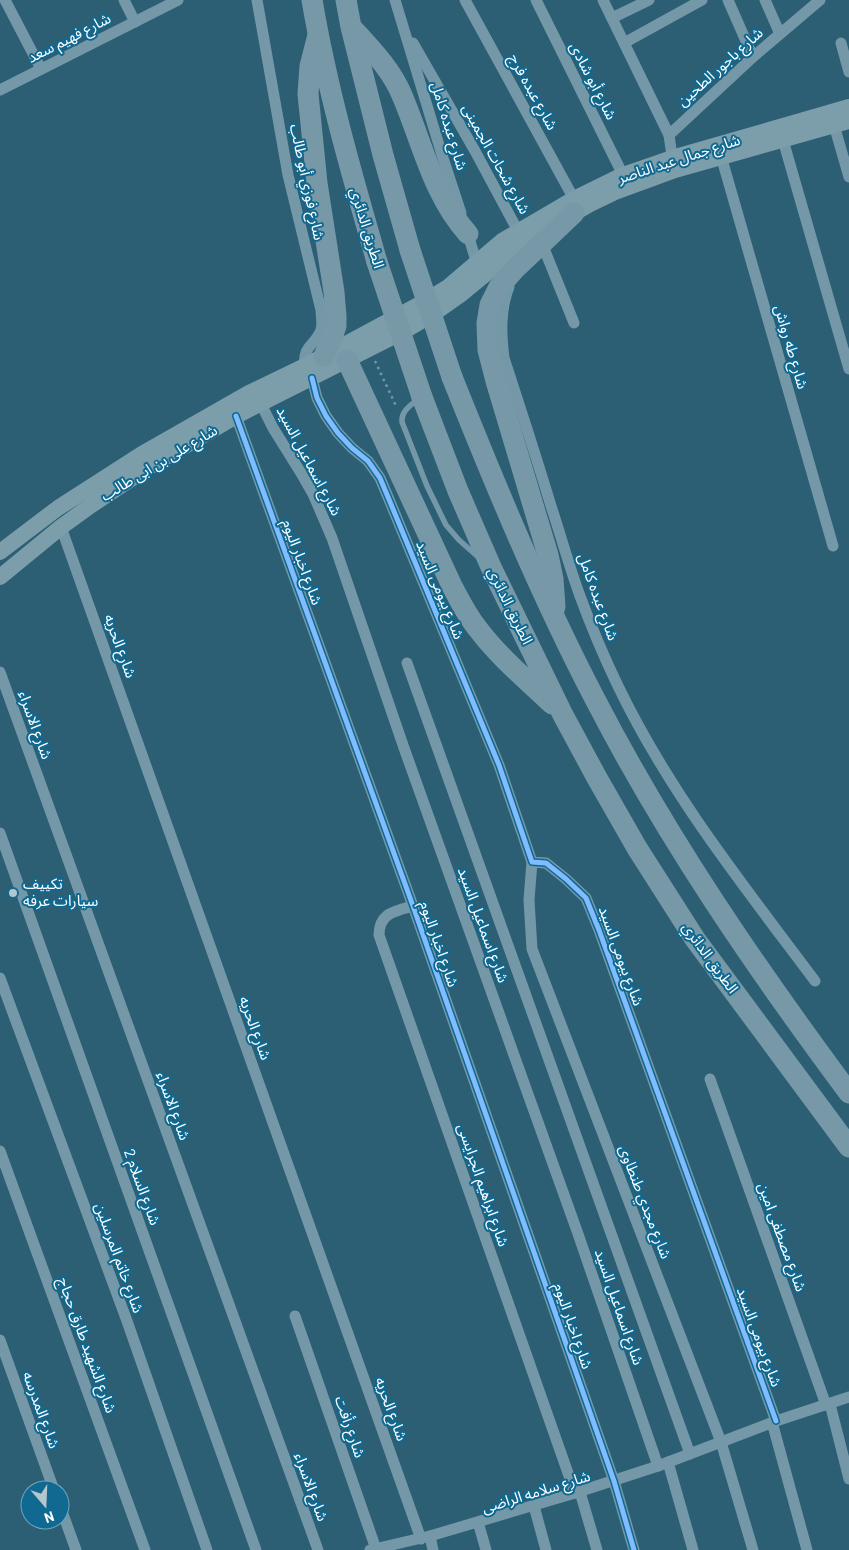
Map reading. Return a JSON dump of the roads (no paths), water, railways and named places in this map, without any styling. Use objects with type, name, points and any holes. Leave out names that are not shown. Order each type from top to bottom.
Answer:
[{"type":"highway","name":"الطريق الدائري","points":[[312,0],[318,35],[349,167],[377,262],[422,396],[458,491],[491,567],[563,715],[637,848],[690,932],[849,1147]]},
{"type":"highway","points":[[346,0],[383,155],[410,250],[452,377],[502,502],[556,620],[596,701],[658,812],[725,921],[849,1093]]},
{"type":"highway","points":[[351,27],[373,50],[391,74],[400,92],[432,175],[456,221],[468,234]]},
{"type":"highway","points":[[314,366],[331,341],[336,326],[334,292],[317,183],[308,94],[310,66],[318,35]]},
{"type":"highway","points":[[556,620],[553,580],[548,555],[496,382],[488,350],[487,323],[490,305],[499,287],[579,205]]},
{"type":"highway","points":[[347,360],[464,609],[498,654],[563,715]]},
{"type":"street","points":[[5,0],[41,69]]},
{"type":"street","points":[[124,0],[135,22]]},
{"type":"street","name":"شارع فهيم سعد","points":[[0,90],[178,0]]},
{"type":"street","name":"شارع فوزي أبو طالب","points":[[257,0],[288,175],[321,310],[322,325],[320,331],[305,354],[314,366]]},
{"type":"street","name":"شارع عبده كامل","points":[[395,0],[476,261]]},
{"type":"street","name":"شارع عبده فرج","points":[[465,0],[579,205]]},
{"type":"street","name":"شارع أبو شادى","points":[[536,0],[624,175]]},
{"type":"street","points":[[603,0],[669,135],[674,164]]},
{"type":"street","points":[[612,18],[649,0]]},
{"type":"street","points":[[624,43],[702,0]]},
{"type":"street","points":[[728,0],[753,57]]},
{"type":"street","points":[[765,0],[780,34]]},
{"type":"street","name":"شارع باجور الطحين","points":[[669,135],[753,57],[820,0]]},
{"type":"street","name":"شارع شحات الجمينى","points":[[401,23],[475,151],[518,231]]},
{"type":"street","points":[[841,43],[849,72]]},
{"type":"street","name":"شارع جمال عبد الناصر","points":[[454,291],[476,261],[518,231],[615,192],[674,164],[849,107]]},
{"type":"street","points":[[842,123],[849,177]]},
{"type":"street","name":"شارع جمال عبد الناصر","points":[[454,291],[624,175],[721,156],[842,123]]},
{"type":"street","points":[[783,140],[849,369]]},
{"type":"street","name":"شارع طه رواش","points":[[721,156],[833,546]]},
{"type":"street","name":"شارع عبده كامل","points":[[579,205],[510,285],[504,299],[501,336],[504,358],[579,595],[618,687],[666,775],[717,851],[815,981]]},
{"type":"street","points":[[543,246],[574,323]]},
{"type":"street","name":"شارع على بن ابى طالب","points":[[0,577],[61,527],[148,467],[236,416],[261,404],[314,366],[397,318],[454,291]]},
{"type":"street","name":"شارع على بن ابى طالب","points":[[0,552],[58,508],[142,454],[249,393],[314,366],[347,360],[404,331],[433,314],[454,291]]},
{"type":"street","name":"شارع بيومى السيد","points":[[314,366],[318,398],[326,416],[348,443],[368,461],[380,478],[388,496],[499,765],[532,862],[546,864],[566,879],[586,898],[774,1421],[807,1550]]},
{"type":"street","name":"شارع اسماعيل السيد","points":[[261,404],[273,428],[313,494],[332,538],[404,748],[693,1550]]},
{"type":"street","name":"شارع اخبار اليوم","points":[[236,416],[413,906],[614,1481],[634,1550]]},
{"type":"street","name":"شارع الحريه","points":[[61,527],[425,1538],[434,1550]]},
{"type":"street","name":"شارع اسماعيل السيد","points":[[407,663],[690,1454]]},
{"type":"street","name":"شارع الاسراء","points":[[0,672],[318,1550]]},
{"type":"street","name":"شارع السلام 2","points":[[0,833],[256,1550]]},
{"type":"street","name":"شارع مجدي طنطاوى","points":[[532,862],[528,900],[532,949],[721,1442],[753,1550]]},
{"type":"street","name":"شارع ابراهيم الجرايسى","points":[[413,906],[392,912],[384,917],[379,925],[379,935],[578,1493]]},
{"type":"street","name":"شارع خاتم المرسلين","points":[[0,978],[123,1312],[207,1550]]},
{"type":"street","name":"شارع مصطفى امين","points":[[710,1079],[828,1404],[849,1479]]},
{"type":"street","name":"شارع الشهيد طارق حجاج","points":[[0,1150],[145,1550]]},
{"type":"street","name":"شارع رأفت","points":[[296,1316],[373,1549]]},
{"type":"street","name":"شارع المدرسه","points":[[0,1340],[50,1480]]},
{"type":"street","name":"شارع سلامه الراضى","points":[[373,1549],[391,1548],[578,1493],[663,1464],[774,1421],[849,1397]]},
{"type":"street","points":[[578,1493],[597,1550]]},
{"type":"street","points":[[534,1506],[546,1550]]},
{"type":"street","points":[[478,1522],[486,1550]]},
{"type":"street","points":[[69,1530],[76,1550]]},
{"type":"lane","points":[[422,396],[403,412],[402,419],[427,486],[446,524],[459,540],[491,567]]},
{"type":"place","name":"تكييف سيارات عرفه","points":[[13,893]]}]
